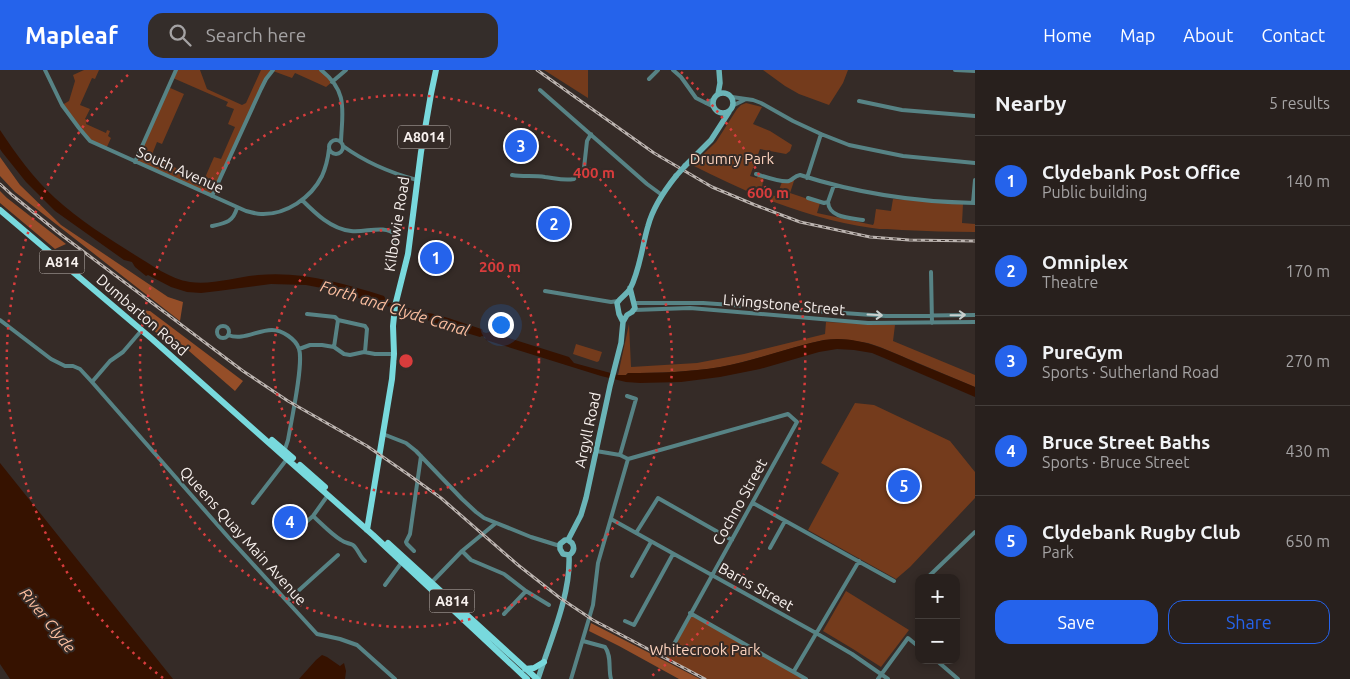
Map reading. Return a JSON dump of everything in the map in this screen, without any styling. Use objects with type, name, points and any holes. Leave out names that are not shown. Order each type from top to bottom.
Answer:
[{"type":"main road","name":"Kilbowie Road","points":[[367,527],[392,380],[394,354],[393,326],[396,297],[408,254],[430,94],[436,70]]},
{"type":"main road","name":"Dumbarton Road","points":[[0,210],[367,527]]},
{"type":"main road","name":"Dumbarton Road","points":[[284,454],[328,495],[367,527]]},
{"type":"main road","name":"A814","points":[[367,527],[402,562],[429,584],[526,679]]},
{"type":"main road","name":"A814","points":[[367,527],[537,679]]},
{"type":"main road","points":[[525,669],[534,668],[544,662]]},
{"type":"street","name":"South Avenue","points":[[45,70],[62,105],[90,141],[246,211],[262,214],[279,212],[302,200],[312,191],[322,177],[330,149]]},
{"type":"street","points":[[135,162],[175,72],[168,70]]},
{"type":"street","points":[[212,196],[261,89],[266,79],[274,70]]},
{"type":"street","points":[[321,70],[336,87],[343,104],[341,152]]},
{"type":"street","points":[[332,82],[346,70]]},
{"type":"street","points":[[649,79],[658,70]]},
{"type":"street","points":[[673,70],[681,77],[696,98],[725,114],[729,112]]},
{"type":"street","points":[[719,70],[720,83],[716,97],[716,110],[721,123]]},
{"type":"street","points":[[955,70],[975,71]]},
{"type":"street","points":[[720,83],[730,95],[734,105]]},
{"type":"street","points":[[540,90],[647,184],[662,194]]},
{"type":"street","points":[[706,103],[716,97],[730,95],[761,103],[821,134],[849,145],[903,156],[975,163]]},
{"type":"street","points":[[623,322],[618,306],[630,288],[648,224],[662,194],[685,166],[711,140],[734,105],[746,99]]},
{"type":"street","points":[[859,101],[910,111],[975,116]]},
{"type":"street","points":[[342,128],[330,144],[332,152],[335,154],[341,152],[355,156],[397,174],[417,180]]},
{"type":"street","points":[[512,175],[545,177],[566,181],[574,179],[584,168],[587,141],[591,134]]},
{"type":"street","points":[[807,178],[821,134]]},
{"type":"street","points":[[333,141],[337,140],[355,156]]},
{"type":"street","name":"South Avenue","points":[[326,166],[335,154]]},
{"type":"street","points":[[756,174],[785,181],[791,180],[797,175],[834,185],[916,200],[974,203],[975,180]]},
{"type":"street","points":[[834,185],[828,202],[830,209],[836,214],[863,220]]},
{"type":"street","points":[[808,198],[824,203],[828,202]]},
{"type":"street","points":[[302,200],[326,222],[349,231],[389,231],[396,236],[396,243]]},
{"type":"street","points":[[212,226],[231,220],[237,208]]},
{"type":"street","points":[[931,272],[932,323]]},
{"type":"street","points":[[546,291],[611,302],[618,306],[621,313],[627,314],[634,304],[630,288]]},
{"type":"street","points":[[624,297],[629,297],[634,304]]},
{"type":"street","name":"Livingstone Street","points":[[634,304],[703,303],[886,316],[975,315]]},
{"type":"street","name":"Livingstone Street","points":[[634,304],[861,322],[975,322]]},
{"type":"street","points":[[307,314],[335,317],[338,320],[365,326],[367,329],[365,352]]},
{"type":"street","name":"Argyll Road","points":[[568,540],[581,515],[621,343],[623,322],[627,314]]},
{"type":"street","name":"Queens Quay Main Avenue","points":[[0,320],[51,359],[65,366],[73,366],[80,369],[229,538],[317,634],[357,645],[395,679]]},
{"type":"street","points":[[334,347],[338,320]]},
{"type":"street","points":[[228,335],[242,337],[261,331],[274,330],[283,332],[299,349],[300,363],[288,440],[284,454],[253,503]]},
{"type":"street","points":[[92,382],[110,360],[123,352],[142,331]]},
{"type":"street","points":[[299,349],[310,345],[322,345],[334,347],[344,354],[350,355],[357,352],[394,354]]},
{"type":"street","points":[[620,455],[636,399],[627,396]]},
{"type":"street","name":"Cochno Street","points":[[628,459],[788,414],[797,422],[673,646]]},
{"type":"street","points":[[383,434],[406,443],[476,512],[496,523],[560,546]]},
{"type":"street","points":[[571,679],[593,604],[598,563],[628,459],[620,455],[596,451]]},
{"type":"street","points":[[414,551],[406,542],[410,534],[421,456]]},
{"type":"street","points":[[298,533],[328,495]]},
{"type":"street","points":[[636,533],[658,498],[732,540]]},
{"type":"street","points":[[753,503],[894,581]]},
{"type":"street","points":[[313,516],[343,542],[352,545],[365,561]]},
{"type":"street","name":"Barns Street","points":[[611,518],[816,633],[852,654],[888,679]]},
{"type":"street","points":[[770,548],[785,521]]},
{"type":"street","points":[[429,584],[462,551],[496,523]]},
{"type":"street","points":[[930,574],[975,532]]},
{"type":"street","points":[[537,679],[561,608],[568,576],[569,555],[574,548],[568,540],[562,542],[560,546],[561,552],[569,555]]},
{"type":"street","points":[[632,576],[651,542]]},
{"type":"street","points":[[462,551],[471,560],[504,574],[548,605]]},
{"type":"street","points":[[625,621],[634,625],[674,554]]},
{"type":"street","points":[[287,601],[338,555]]},
{"type":"street","points":[[385,586],[402,562]]},
{"type":"street","points":[[794,671],[859,562]]},
{"type":"street","points":[[504,614],[526,590]]},
{"type":"street","points":[[690,613],[806,679]]},
{"type":"street","points":[[878,679],[908,638],[915,643]]},
{"type":"street","points":[[583,641],[607,649],[610,679]]},
{"type":"street","points":[[941,664],[958,679]]},
{"type":"green space","points":[[84,70],[99,70],[95,79],[92,78],[80,105],[90,109],[85,119],[87,120],[86,124],[106,133],[107,130],[110,131],[108,136],[111,138],[106,149],[90,141],[62,105],[69,101],[75,81],[73,75]]},
{"type":"green space","points":[[176,70],[200,70],[207,89],[242,105],[246,103],[261,70],[321,70],[332,82],[326,87],[295,73],[292,78],[273,71],[266,79],[212,196],[135,162],[168,87],[184,94],[162,144],[157,142],[151,157],[204,180],[214,157],[221,159],[235,127],[228,124],[234,109],[226,106],[228,102],[173,78]]},
{"type":"green space","points":[[544,70],[588,70],[588,98]]},
{"type":"green space","points":[[763,70],[848,70],[843,83],[829,105],[799,94]]},
{"type":"green space","name":"Drumry Park","points":[[746,103],[762,107],[753,124],[770,131],[792,145],[790,151],[786,154],[760,149],[750,176],[757,178],[758,175],[764,177],[761,192],[775,196],[782,182],[795,178],[790,193],[820,203],[817,213],[873,225],[876,209],[891,211],[893,199],[963,204],[962,223],[975,224],[975,232],[880,229],[849,224],[802,212],[780,204],[735,186],[692,165],[716,142],[737,109]]},
{"type":"green space","points":[[826,322],[895,325],[893,341],[975,375],[975,387],[880,347],[868,343],[841,339],[811,343],[721,367],[618,375],[629,324],[631,367],[697,363],[744,354],[825,334]]},
{"type":"green space","points":[[576,344],[602,352],[599,361],[573,354]]},
{"type":"green space","points":[[855,403],[874,405],[950,441],[975,472],[975,498],[910,567],[896,579],[808,530],[839,473],[821,463]]},
{"type":"green space","points":[[846,591],[909,630],[881,667],[823,631]]},
{"type":"green space","name":"Whitecrook Park","points":[[690,613],[806,679],[705,679],[666,658]]},
{"type":"shaded area","points":[[0,157],[20,185],[61,225],[168,297],[183,302],[180,321],[15,192],[0,176]]},
{"type":"shaded area","points":[[0,191],[66,244],[55,249],[0,203]]},
{"type":"shaded area","points":[[140,310],[150,311],[243,381],[235,391],[181,344],[174,348],[137,316]]},
{"type":"shaded area","points":[[591,623],[700,679],[679,679],[589,631]]},
{"type":"water","name":"Forth and Clyde Canal","points":[[0,130],[32,174],[64,206],[135,255],[175,278],[199,283],[274,274],[322,279],[384,296],[387,302],[482,329],[486,333],[490,332],[569,357],[574,363],[618,375],[720,367],[824,340],[849,340],[883,349],[975,387],[975,397],[872,353],[837,349],[819,352],[760,369],[720,377],[681,382],[626,382],[486,340],[482,336],[430,322],[425,317],[327,289],[306,285],[271,284],[201,293],[187,292],[171,287],[148,275],[146,276],[132,262],[124,260],[55,211],[26,182],[2,152],[0,149]]},
{"type":"water","name":"River Clyde","points":[[0,463],[173,679],[10,679],[0,664]]},
{"type":"water","points":[[322,655],[340,666],[344,663],[345,679],[299,679],[316,660]]},
{"type":"railway","points":[[537,70],[654,153],[712,187],[755,205],[800,222],[870,237],[909,240],[975,241]]},
{"type":"railway","points":[[0,184],[60,234],[243,371],[288,401],[367,446],[441,498],[518,565],[560,598],[593,620],[705,679]]},
{"type":"place","name":"PureGym","points":[[521,146]]},
{"type":"place","name":"Omniplex","points":[[554,224]]},
{"type":"place","name":"Clydebank Post Office","points":[[436,258]]},
{"type":"place","name":"Clydebank Rugby Club","points":[[904,486]]},
{"type":"place","name":"Bruce Street Baths","points":[[290,522]]}]
